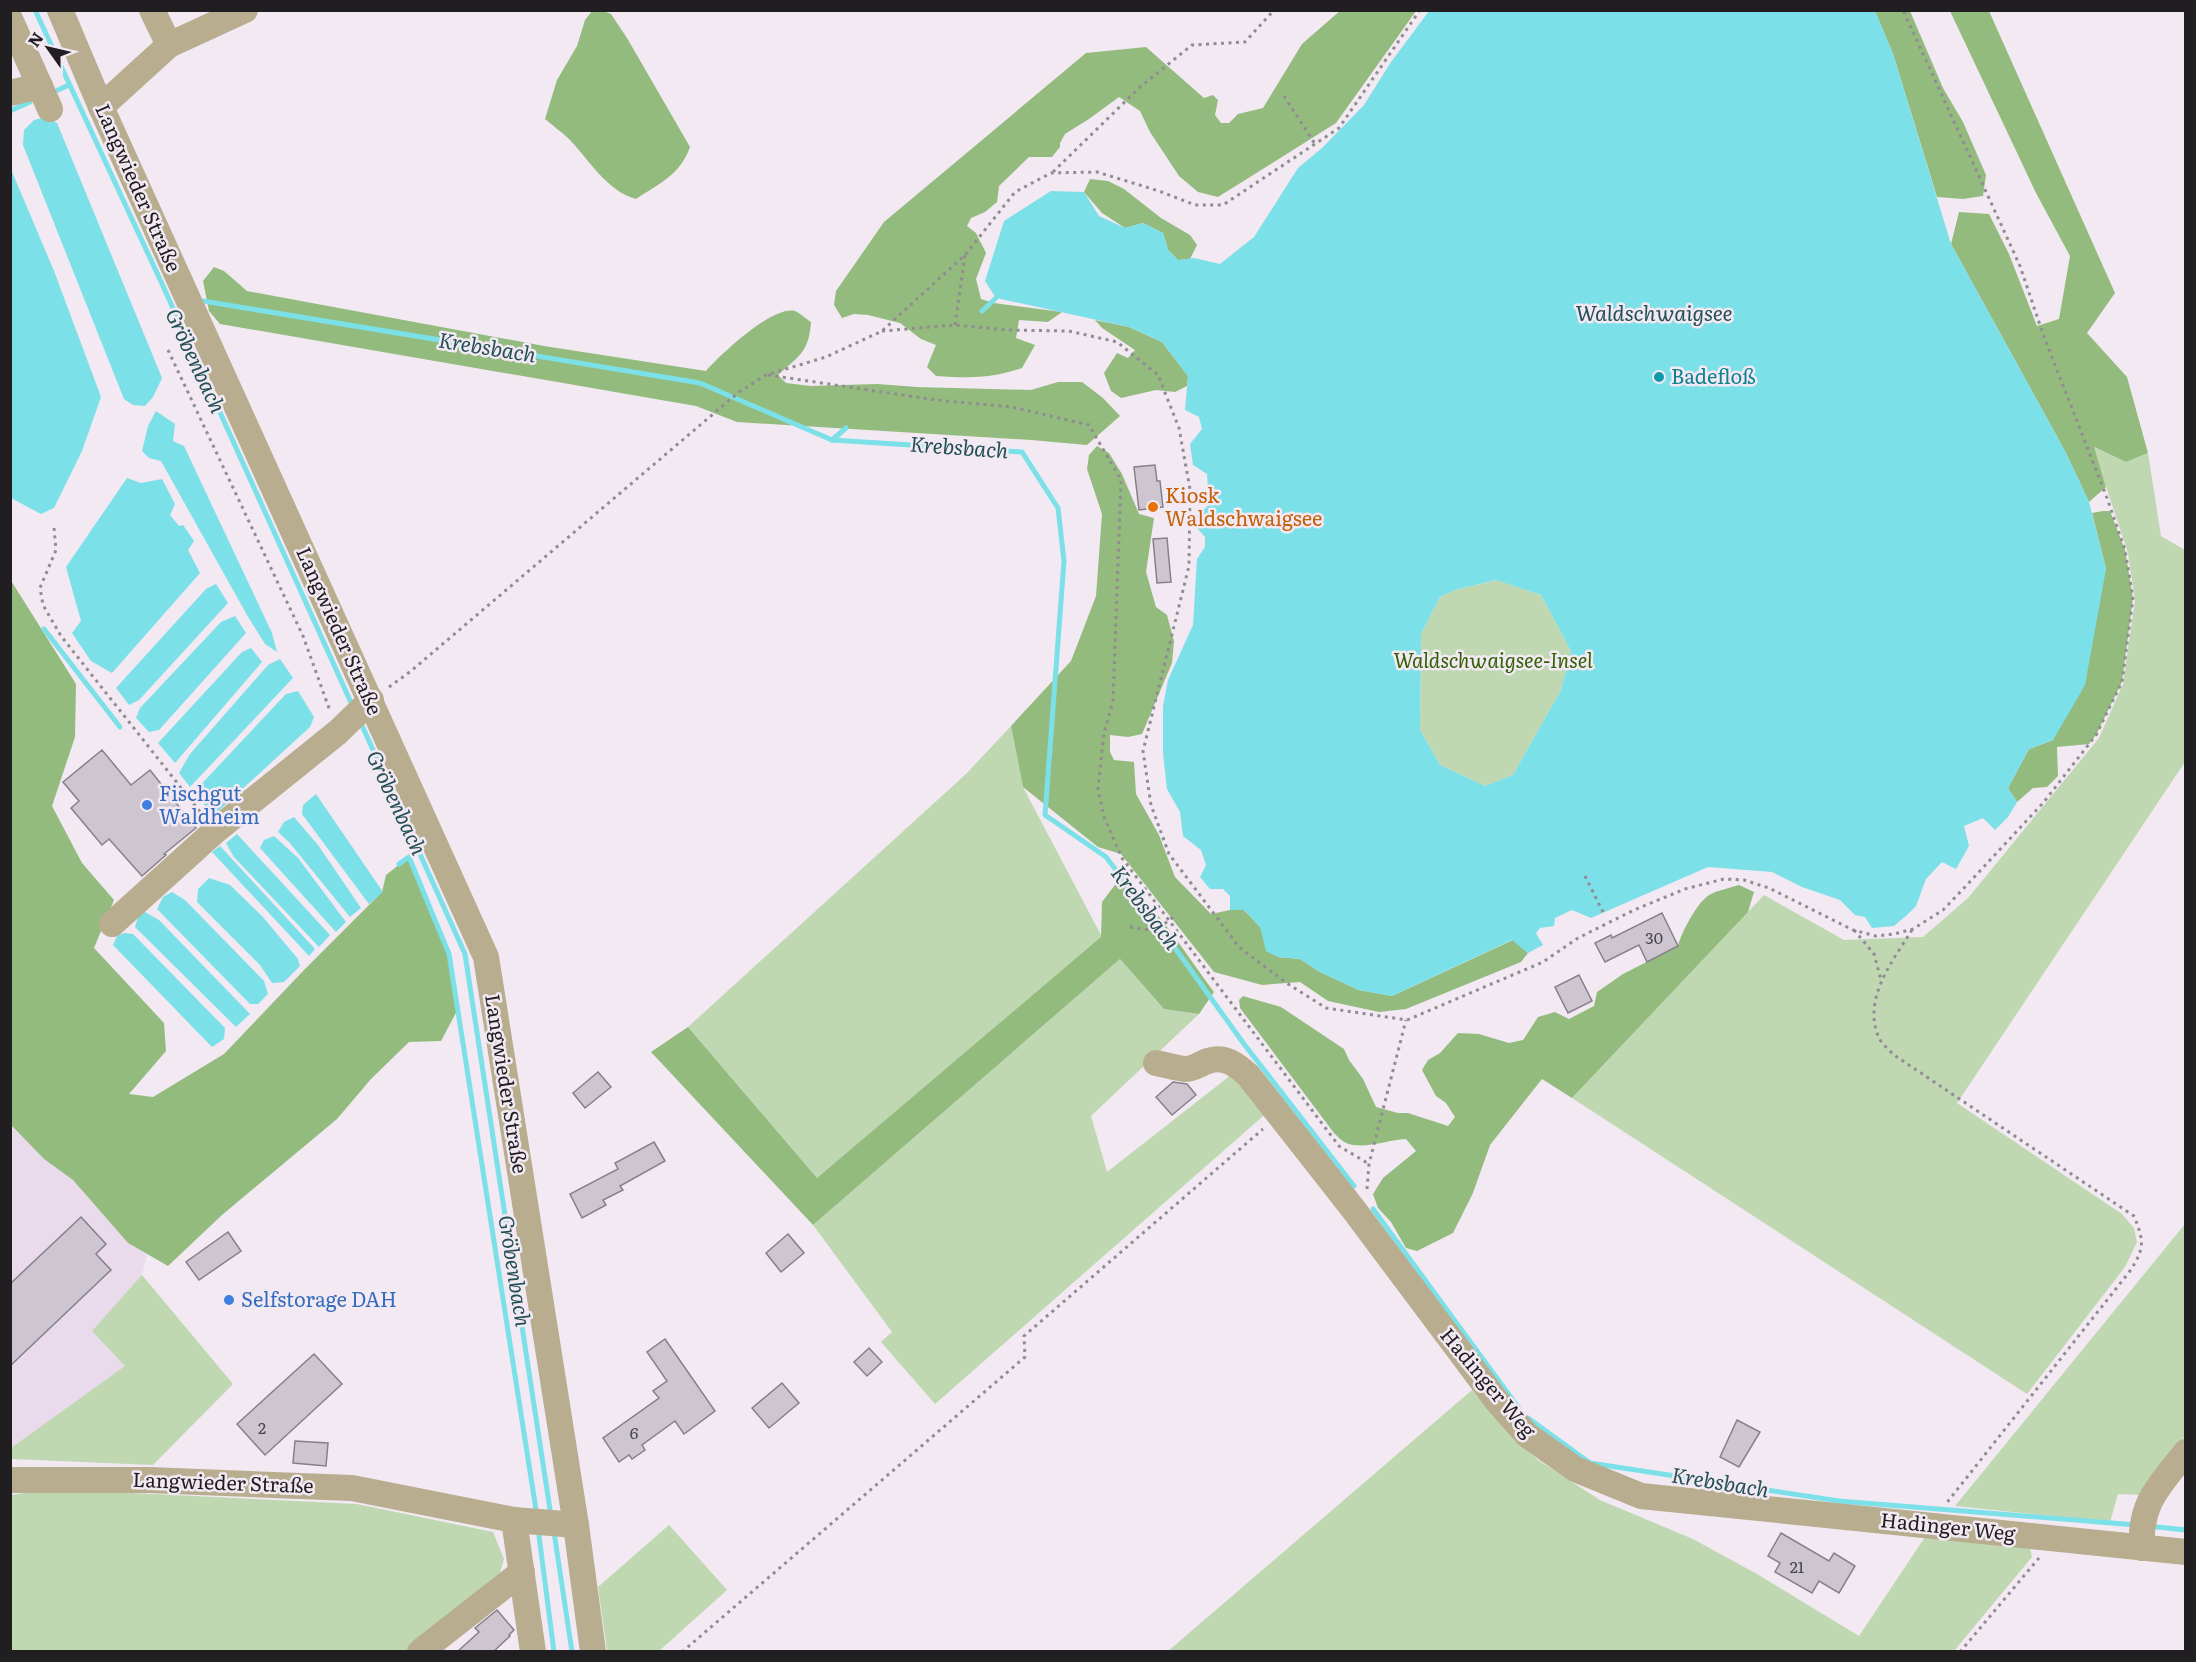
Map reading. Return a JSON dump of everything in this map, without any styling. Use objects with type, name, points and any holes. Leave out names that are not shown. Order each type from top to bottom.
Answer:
[{"type":"street","name":"Langwieder Straße","points":[[60,10],[354,717],[486,957],[576,1525],[593,1652]]},
{"type":"street","points":[[152,10],[169,45]]},
{"type":"street","points":[[101,107],[169,45],[212,17],[244,10]]},
{"type":"street","points":[[10,19],[45,97],[10,93]]},
{"type":"street","points":[[112,924],[215,831],[354,717]]},
{"type":"street","name":"Hadinger Weg","points":[[1156,1063],[1187,1069],[1209,1060],[1234,1062],[1248,1075],[1281,1114],[1497,1401],[1527,1435],[1575,1469],[1641,1496],[2056,1538],[2142,1533],[2186,1552]]},
{"type":"street","points":[[2142,1533],[2153,1494],[2186,1452]]},
{"type":"street","name":"Langwieder Straße","points":[[10,1480],[149,1480],[352,1488],[514,1520],[576,1525]]},
{"type":"street","points":[[514,1520],[532,1652]]},
{"type":"street","points":[[420,1652],[522,1572]]},
{"type":"path","points":[[168,350],[303,636],[354,717],[718,413],[739,392],[766,375],[826,357],[882,331],[965,255],[1015,192],[1052,173],[1140,87],[1192,45],[1245,42],[1274,10]]},
{"type":"path","points":[[1052,173],[1097,172],[1195,205],[1223,205],[1339,128],[1420,10]]},
{"type":"path","points":[[882,331],[956,325],[1008,330],[1069,331],[1117,342],[1158,375],[1179,428],[1190,489],[1189,566],[1143,751],[1151,805],[1169,854],[1239,947],[1285,982],[1326,1008],[1407,1020],[1543,962],[1578,938],[1634,910],[1685,889],[1724,879],[1744,880],[1769,888],[1853,930],[1876,936],[1913,929],[1943,910],[1965,887],[2043,803],[2096,735],[2122,682],[2133,598],[2125,550],[2118,529],[2043,334],[2020,266],[1903,10]]},
{"type":"path","points":[[1284,96],[1315,144]]},
{"type":"path","points":[[956,325],[965,255]]},
{"type":"path","points":[[766,375],[936,400],[1012,407],[1089,425],[1121,480],[1113,701],[1104,734],[1098,788],[1104,817],[1122,858],[1339,1146],[1369,1164],[1407,1020]]},
{"type":"path","points":[[54,528],[56,550],[40,588],[43,605],[62,636],[215,831]]},
{"type":"path","points":[[1585,876],[1603,912]]},
{"type":"path","points":[[1130,927],[1155,931],[1176,915]]},
{"type":"path","points":[[1913,929],[1881,980],[1874,1016],[1879,1039],[1894,1056],[2133,1216],[2142,1238],[2140,1255],[2130,1271],[1943,1507]]},
{"type":"path","points":[[1853,930],[1874,954],[1881,980]]},
{"type":"path","points":[[1259,1056],[1264,1048]]},
{"type":"path","points":[[682,1652],[1025,1357],[1024,1336],[1281,1114]]},
{"type":"path","points":[[1960,1652],[2056,1538]]},
{"type":"shaded area","points":[[10,1125],[44,1159],[73,1179],[128,1243],[147,1255],[142,1275],[92,1331],[126,1366],[11,1448]]},
{"type":"green space","points":[[1341,10],[1416,11],[1336,123],[1218,197],[1198,192],[1179,176],[1150,132],[1140,111],[1119,97],[1065,134],[1060,147],[1052,157],[1029,157],[999,186],[997,202],[985,212],[971,218],[967,226],[976,233],[986,253],[976,279],[981,299],[994,303],[1062,312],[1048,322],[1019,320],[1016,338],[1035,345],[1022,368],[979,377],[936,376],[927,367],[936,345],[921,339],[900,323],[868,315],[854,314],[842,318],[834,305],[836,291],[884,222],[1086,53],[1146,47],[1204,98],[1213,95],[1218,100],[1215,115],[1221,123],[1229,123],[1238,114],[1263,108],[1302,44]]},
{"type":"green space","points":[[592,11],[611,14],[690,147],[675,172],[636,199],[616,189],[608,182],[570,140],[545,119],[557,80],[577,46],[585,20]]},
{"type":"green space","points":[[1875,11],[1910,11],[1943,88],[1963,122],[1986,175],[1983,196],[1963,199],[1937,197],[1893,54]]},
{"type":"green space","points":[[1950,11],[1989,11],[2115,293],[2087,333],[2127,377],[2148,453],[2126,462],[2094,447],[2106,487],[2089,502],[2066,453],[1951,244],[1959,212],[1989,214],[2009,254],[2037,326],[2059,319],[2070,256],[2036,193]]},
{"type":"green space","points":[[1090,179],[1108,181],[1124,189],[1161,218],[1190,235],[1197,245],[1190,259],[1178,260],[1168,250],[1163,233],[1143,223],[1125,228],[1102,213],[1084,192]]},
{"type":"green space","points":[[214,267],[224,271],[247,291],[544,346],[706,371],[735,343],[761,323],[785,311],[795,311],[811,322],[810,332],[802,353],[778,375],[786,383],[811,386],[877,384],[1031,390],[1058,382],[1082,382],[1103,398],[1120,416],[1087,445],[737,422],[696,406],[220,324],[209,311],[203,281]]},
{"type":"green space","points":[[1095,320],[1129,327],[1162,342],[1188,376],[1187,386],[1175,392],[1156,390],[1121,398],[1111,391],[1104,373],[1117,353],[1128,358],[1135,350],[1102,328]]},
{"type":"green space","points":[[1097,446],[1109,453],[1122,474],[1139,514],[1154,518],[1146,572],[1156,607],[1167,615],[1174,641],[1172,663],[1142,734],[1128,737],[1110,735],[1110,752],[1114,760],[1134,762],[1136,794],[1159,835],[1175,877],[1211,914],[1244,910],[1260,927],[1278,957],[1300,959],[1320,972],[1359,990],[1392,996],[1513,940],[1528,953],[1521,962],[1406,1009],[1379,1012],[1328,1001],[1300,982],[1262,985],[1214,972],[1121,854],[1098,847],[1023,787],[1011,726],[1071,661],[1096,596],[1102,514],[1087,469],[1089,455]]},
{"type":"green space","points":[[2093,447],[2126,462],[2148,453],[2161,536],[2185,550],[2185,762],[1957,1103],[2122,1214],[2134,1228],[2137,1242],[2125,1267],[2027,1394],[1572,1098],[1764,895],[1844,940],[1923,937],[1968,898],[2099,738],[2123,684],[2135,600],[2128,553]]},
{"type":"green space","points":[[2110,511],[2125,550],[2133,598],[2122,682],[2096,735],[2089,744],[2057,747],[2058,776],[2047,787],[2033,788],[2017,802],[2008,788],[2029,749],[2053,740],[2106,569],[2092,513]]},
{"type":"green space","points":[[10,579],[76,684],[75,737],[52,806],[82,863],[114,900],[94,948],[164,1023],[166,1051],[129,1094],[153,1097],[224,1054],[382,892],[386,875],[409,857],[449,954],[458,1009],[441,1041],[409,1042],[371,1079],[337,1119],[222,1215],[168,1266],[128,1243],[73,1180],[44,1159],[11,1125]]},
{"type":"green space","name":"Waldschwaigsee-Insel","points":[[1497,580],[1541,595],[1571,651],[1561,690],[1513,775],[1485,786],[1440,765],[1420,730],[1421,634],[1440,597],[1455,590]]},
{"type":"green space","points":[[1011,726],[1023,787],[1102,937],[817,1178],[688,1027],[966,774]]},
{"type":"green space","points":[[1121,877],[1159,917],[1214,992],[1199,1014],[1164,1009],[1120,959],[813,1225],[651,1052],[688,1027],[817,1178],[1101,937],[1102,902]]},
{"type":"green space","points":[[1739,885],[1754,892],[1748,912],[1572,1098],[1542,1079],[1490,1145],[1473,1193],[1453,1233],[1417,1251],[1406,1248],[1391,1222],[1378,1208],[1373,1194],[1383,1178],[1416,1151],[1406,1139],[1360,1145],[1341,1140],[1240,1008],[1239,1000],[1243,996],[1281,1007],[1344,1049],[1363,1079],[1376,1107],[1398,1113],[1408,1113],[1448,1126],[1455,1117],[1446,1103],[1436,1096],[1422,1070],[1428,1060],[1440,1053],[1458,1033],[1479,1034],[1509,1043],[1523,1040],[1538,1017],[1555,1012],[1569,1019],[1594,1006],[1597,992],[1623,974],[1678,946],[1691,917],[1706,897]]},
{"type":"green space","points":[[1120,959],[1164,1009],[1199,1014],[1091,1116],[1107,1172],[1236,1071],[1270,1110],[935,1404],[881,1342],[892,1332],[813,1225]]},
{"type":"green space","points":[[2185,1224],[2185,1436],[2140,1495],[2118,1494],[2110,1522],[1955,1506]]},
{"type":"green space","points":[[142,1275],[233,1384],[153,1465],[11,1459],[11,1448],[125,1366],[92,1331]]},
{"type":"green space","points":[[1472,1390],[1514,1439],[1538,1460],[1600,1500],[1693,1539],[1757,1574],[1859,1636],[1927,1534],[2030,1548],[2032,1557],[1954,1651],[1167,1652]]},
{"type":"green space","points":[[50,1489],[357,1504],[493,1532],[504,1559],[496,1587],[414,1651],[11,1652],[11,1495]]},
{"type":"green space","points":[[669,1525],[727,1590],[659,1651],[607,1651],[598,1587]]},
{"type":"water","name":"Waldschwaigsee","points":[[1429,11],[1875,11],[1893,54],[1951,244],[2066,453],[2089,502],[2106,569],[2085,685],[2053,740],[2029,749],[2008,788],[2017,802],[2008,817],[1995,830],[1983,818],[1964,826],[1969,846],[1956,869],[1942,862],[1926,879],[1916,906],[1894,926],[1872,928],[1865,917],[1855,915],[1840,900],[1802,887],[1772,872],[1708,867],[1591,918],[1572,910],[1555,918],[1554,926],[1540,928],[1536,933],[1543,945],[1528,953],[1512,940],[1392,996],[1359,990],[1320,972],[1300,959],[1278,957],[1266,951],[1260,927],[1244,910],[1230,910],[1230,896],[1223,889],[1210,889],[1200,877],[1206,865],[1201,850],[1183,836],[1180,812],[1167,789],[1163,753],[1163,706],[1168,680],[1193,625],[1197,559],[1205,547],[1205,537],[1196,527],[1196,516],[1209,505],[1207,474],[1193,465],[1190,444],[1202,429],[1199,417],[1185,410],[1188,376],[1162,342],[1129,327],[996,298],[985,281],[1004,221],[1051,191],[1084,192],[1099,216],[1125,228],[1143,223],[1163,233],[1168,250],[1178,260],[1194,258],[1220,264],[1254,237],[1298,168],[1322,148],[1364,105],[1391,62]],"holes":[[[1496,580],[1541,595],[1571,651],[1561,690],[1513,775],[1485,786],[1440,765],[1420,730],[1421,634],[1440,597],[1455,590]]]},
{"type":"water","points":[[45,117],[57,123],[162,378],[153,397],[145,406],[133,405],[124,399],[23,145],[24,130],[34,120]]},
{"type":"water","points":[[10,167],[54,271],[101,397],[82,451],[54,508],[41,514],[11,498]]},
{"type":"water","points":[[156,411],[175,424],[173,441],[184,446],[272,633],[277,652],[265,644],[247,615],[161,461],[149,458],[142,451],[148,426]]},
{"type":"water","points":[[127,478],[141,483],[162,479],[175,504],[170,515],[179,526],[183,525],[194,541],[188,550],[200,573],[112,673],[91,661],[72,633],[81,621],[66,567]]},
{"type":"water","points":[[216,584],[228,603],[139,700],[129,705],[116,688],[206,589]]},
{"type":"water","points":[[235,616],[246,633],[159,730],[149,732],[136,718],[140,708],[221,622]]},
{"type":"water","points":[[251,648],[262,662],[175,763],[158,743],[242,652]]},
{"type":"water","points":[[280,659],[293,678],[190,787],[179,773],[190,754],[268,665]]},
{"type":"water","points":[[298,691],[314,717],[310,727],[213,816],[194,792],[286,694]]},
{"type":"water","points":[[316,794],[383,892],[369,904],[302,814],[303,805]]},
{"type":"water","points":[[294,817],[318,845],[361,908],[350,917],[289,842],[278,832],[284,822]]},
{"type":"water","points":[[237,834],[330,935],[319,947],[234,857],[226,843]]},
{"type":"water","points":[[274,836],[298,858],[346,922],[336,932],[260,848],[264,840]]},
{"type":"water","points":[[220,846],[315,949],[309,956],[212,852]]},
{"type":"water","points":[[209,878],[230,885],[262,916],[298,959],[300,966],[284,982],[272,983],[260,965],[197,902],[198,889]]},
{"type":"water","points":[[172,892],[185,900],[264,981],[268,994],[258,1004],[250,1004],[157,909],[163,897]]},
{"type":"water","points":[[145,912],[159,920],[250,1014],[236,1027],[135,927],[138,917]]},
{"type":"water","points":[[124,933],[133,934],[225,1028],[224,1039],[212,1047],[113,945],[117,936]]},
{"type":"building","points":[[1155,465],[1157,481],[1160,481],[1163,507],[1139,510],[1134,467]]},
{"type":"building","points":[[1167,538],[1171,582],[1157,583],[1153,539]]},
{"type":"building","points":[[102,750],[131,785],[150,770],[196,828],[164,854],[166,855],[142,876],[109,839],[102,845],[71,808],[79,801],[63,782]]},
{"type":"building","points":[[1662,913],[1678,946],[1647,962],[1639,945],[1605,962],[1595,943],[1611,935],[1612,938]]},
{"type":"building","points":[[1579,975],[1592,1001],[1568,1013],[1555,987]]},
{"type":"building","points":[[598,1072],[611,1087],[585,1108],[573,1093]]},
{"type":"building","points":[[1173,1082],[1187,1084],[1196,1095],[1172,1115],[1156,1097]]},
{"type":"building","points":[[654,1142],[665,1161],[620,1186],[623,1190],[603,1200],[606,1205],[582,1218],[570,1194],[618,1169],[615,1163]]},
{"type":"building","points":[[81,1217],[106,1244],[96,1254],[111,1270],[10,1366],[10,1284]]},
{"type":"building","points":[[228,1232],[241,1251],[199,1280],[186,1262]]},
{"type":"building","points":[[788,1234],[804,1253],[781,1272],[766,1253]]},
{"type":"building","points":[[665,1339],[715,1411],[684,1434],[675,1421],[642,1445],[645,1450],[632,1459],[629,1455],[619,1462],[603,1438],[659,1398],[653,1391],[667,1381],[647,1352]]},
{"type":"building","points":[[869,1348],[882,1362],[867,1376],[854,1362]]},
{"type":"building","points":[[314,1354],[342,1384],[265,1455],[237,1424]]},
{"type":"building","points":[[782,1383],[799,1403],[769,1428],[752,1408]]},
{"type":"building","points":[[1737,1420],[1760,1432],[1739,1467],[1720,1457]]},
{"type":"building","points":[[295,1441],[328,1443],[326,1466],[293,1463]]},
{"type":"building","points":[[1781,1533],[1829,1561],[1834,1553],[1855,1566],[1839,1593],[1819,1581],[1812,1593],[1775,1572],[1780,1563],[1768,1556]]},
{"type":"building","points":[[497,1610],[514,1630],[510,1636],[493,1652],[457,1652],[479,1632],[475,1628]]},
{"type":"waterway","name":"Gröbenbach","points":[[35,10],[163,286],[353,707]]},
{"type":"waterway","points":[[58,90],[69,85]]},
{"type":"waterway","points":[[10,111],[30,102]]},
{"type":"waterway","points":[[982,311],[996,298]]},
{"type":"waterway","name":"Krebsbach","points":[[197,300],[700,383],[832,440],[1022,452],[1058,508],[1064,561],[1045,815],[1106,857],[1244,1044],[1354,1186]]},
{"type":"waterway","points":[[832,440],[846,428]]},
{"type":"waterway","points":[[44,629],[120,727]]},
{"type":"waterway","name":"Gröbenbach","points":[[360,721],[465,954],[551,1516]]},
{"type":"waterway","points":[[399,864],[409,857],[449,954],[537,1516]]},
{"type":"waterway","name":"Krebsbach","points":[[1373,1209],[1518,1407]]},
{"type":"waterway","name":"Krebsbach","points":[[1528,1418],[1590,1463],[1839,1501],[2136,1525]]},
{"type":"waterway","name":"Krebsbach","points":[[2148,1526],[2186,1530]]},
{"type":"waterway","points":[[538,1528],[554,1652]]},
{"type":"waterway","name":"Gröbenbach","points":[[554,1532],[572,1652]]},
{"type":"place","name":"Badefloß","points":[[1659,377]]},
{"type":"place","name":"Kiosk Waldschwaigsee","points":[[1153,507]]},
{"type":"place","name":"Fischgut Waldheim","points":[[147,805]]},
{"type":"place","name":"Selfstorage DAH","points":[[229,1300]]}]
